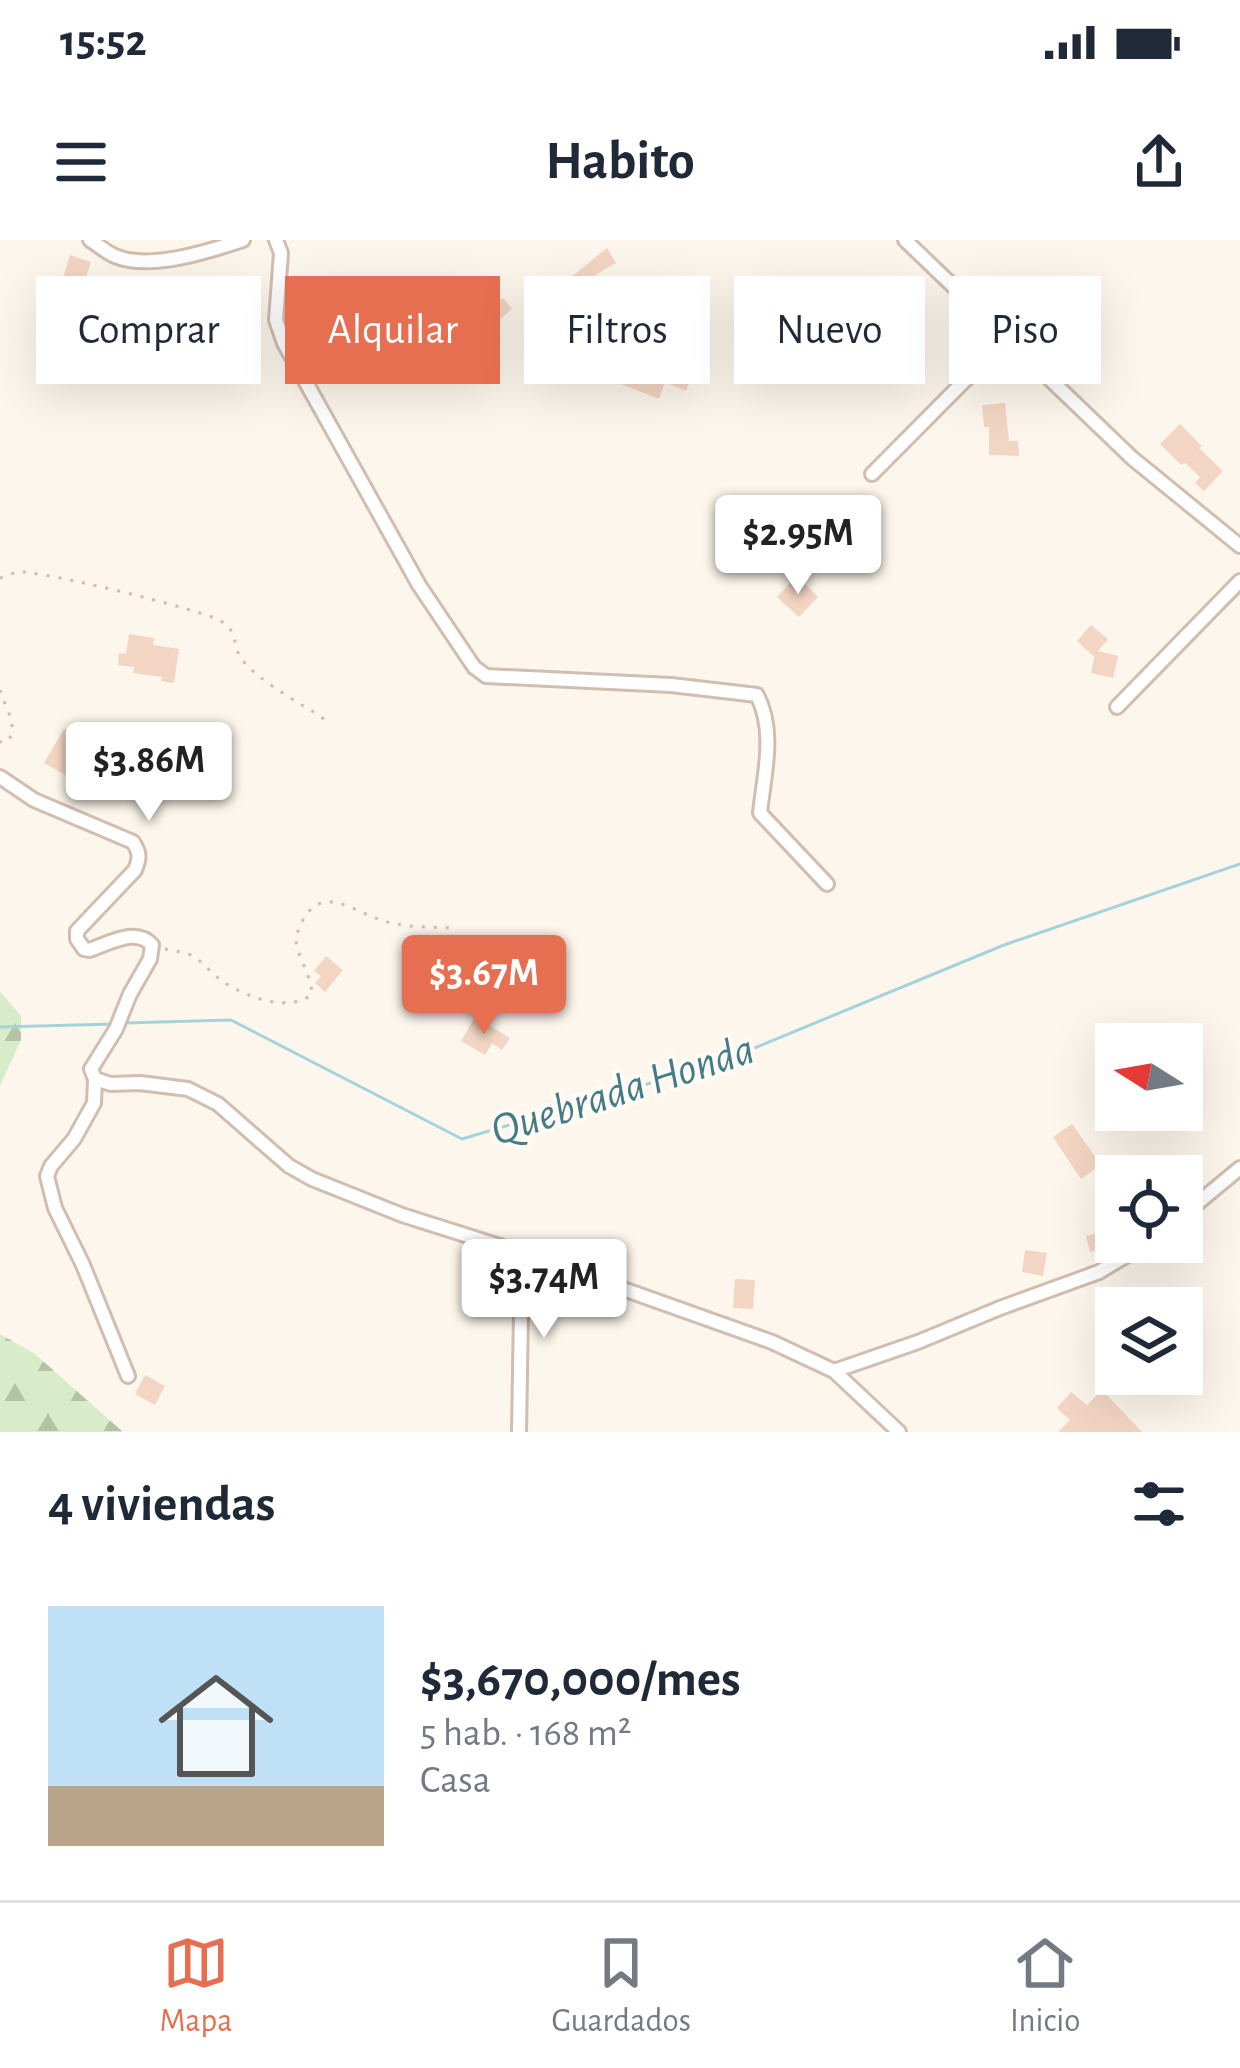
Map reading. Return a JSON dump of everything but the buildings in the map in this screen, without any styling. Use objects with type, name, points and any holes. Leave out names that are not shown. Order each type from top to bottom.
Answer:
[{"type":"street","points":[[90,240],[130,260],[171,259],[242,240]]},
{"type":"street","points":[[276,240],[281,253],[276,320],[284,343],[419,585],[474,667],[486,676],[671,685],[757,695],[768,757],[760,813],[826,884]]},
{"type":"street","points":[[904,240],[949,284]]},
{"type":"street","points":[[872,474],[961,384]]},
{"type":"street","points":[[1054,384],[1132,458],[1240,546]]},
{"type":"street","points":[[1117,706],[1240,581]]},
{"type":"street","points":[[0,777],[34,800],[133,842],[140,859],[77,931],[80,946],[89,950],[135,935],[145,937],[152,946],[116,1029],[91,1069],[94,1103],[46,1176],[55,1208],[128,1376]]},
{"type":"street","points":[[95,1079],[188,1089],[218,1104],[312,1180],[772,1342],[834,1371],[899,1432]]},
{"type":"street","points":[[1203,1199],[1240,1168]]},
{"type":"street","points":[[518,1432],[522,1252]]},
{"type":"street","points":[[834,1371],[1114,1263]]},
{"type":"path","points":[[0,578],[20,572],[54,578],[195,610],[223,622],[236,635],[239,656],[262,678],[324,719]]},
{"type":"path","points":[[0,690],[12,734],[0,742]]},
{"type":"path","points":[[152,946],[191,955],[238,990],[286,1004],[303,1002],[311,994],[296,940],[310,908],[326,900],[393,923],[456,928]]},
{"type":"green space","points":[[0,991],[21,1016],[21,1040],[0,1086]]},
{"type":"green space","points":[[0,1334],[35,1354],[123,1432],[0,1432]]},
{"type":"waterway","name":"Quebrada Honda","points":[[124,1023],[231,1020],[462,1139],[718,1063],[1004,945],[1240,864]]},
{"type":"waterway","name":"Quebrada Honda","points":[[0,1027],[115,1024]]}]
